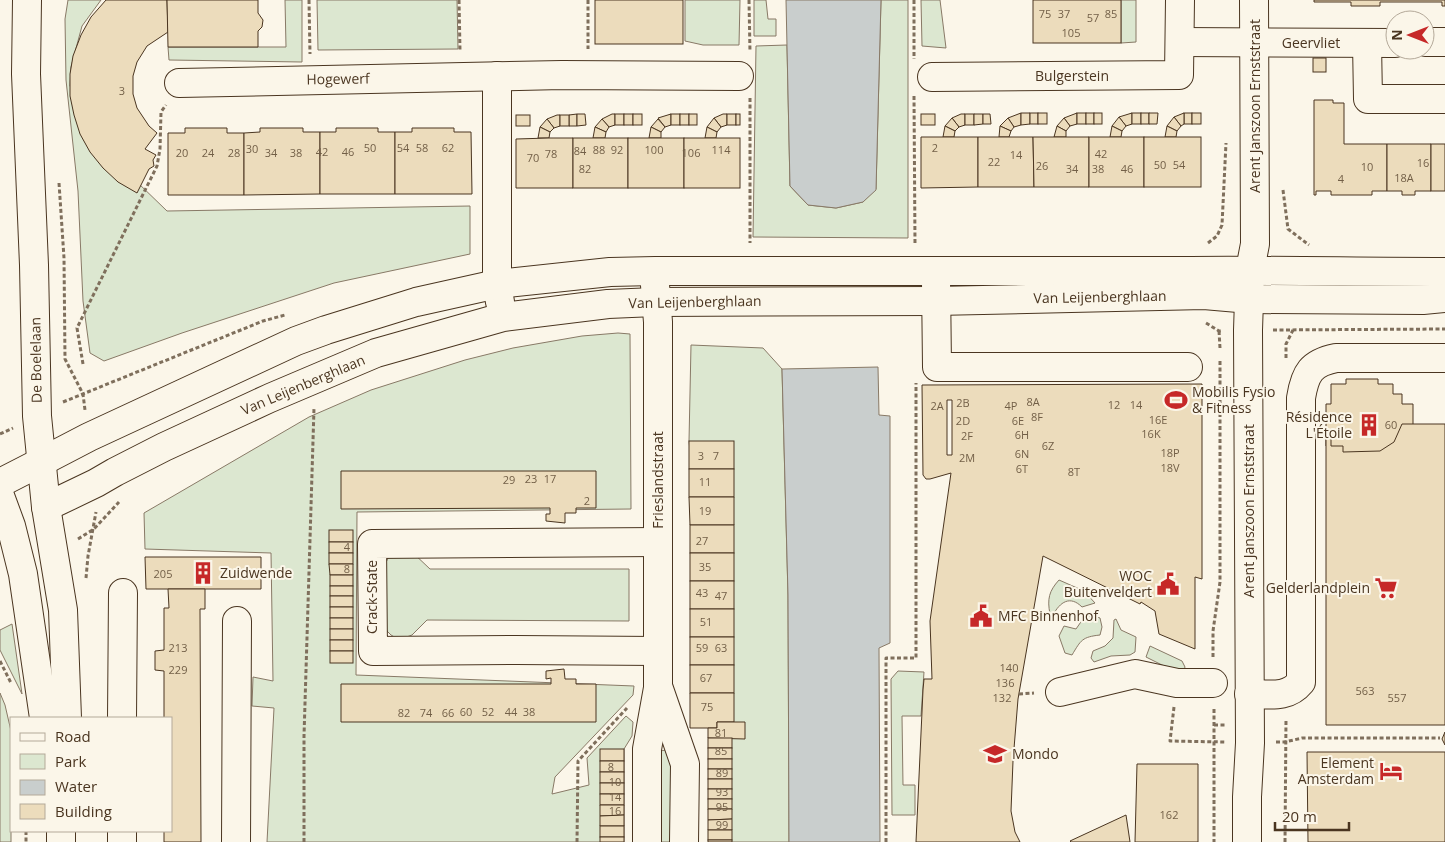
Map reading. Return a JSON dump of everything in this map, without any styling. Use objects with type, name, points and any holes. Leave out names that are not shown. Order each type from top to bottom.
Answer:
[{"type":"street","name":"De Boelelaan","points":[[27,0],[27,118],[34,265],[37,416],[46,507],[63,610],[67,717]]},
{"type":"street","name":"Bulgerstein","points":[[920,77],[1179,75],[1180,0]]},
{"type":"street","name":"Arent Janszoon Ernststraat","points":[[1247,842],[1250,743],[1248,330],[1250,270],[1254,244],[1254,0]]},
{"type":"street","points":[[1180,42],[1254,42]]},
{"type":"street","name":"Geervliet","points":[[1254,42],[1385,43]]},
{"type":"street","points":[[1368,43],[1368,100],[1445,99]]},
{"type":"street","name":"Hogewerf","points":[[179,83],[497,76],[746,76]]},
{"type":"street","points":[[497,76],[497,284],[503,317]]},
{"type":"street","name":"Van Leijenberghlaan","points":[[0,483],[89,437],[296,341],[416,302],[497,284],[610,272],[655,271],[1250,270],[1445,272]]},
{"type":"street","name":"Frieslandstraat","points":[[647,842],[647,749],[658,688],[658,322],[655,302],[655,271]]},
{"type":"street","points":[[926,271],[936,300],[937,367],[1188,368]]},
{"type":"street","name":"Van Leijenberghlaan","points":[[6,529],[164,447],[270,398],[376,353],[503,317],[608,304],[655,302],[936,300],[1204,295],[1250,299],[1438,301]]},
{"type":"street","points":[[1249,694],[1286,694],[1295,689],[1301,682],[1300,398],[1306,376],[1313,367],[1323,361],[1336,358],[1445,358]]},
{"type":"street","points":[[0,496],[6,529],[24,574],[44,717]]},
{"type":"street","name":"Crack-State","points":[[658,542],[372,544],[373,651],[658,651]]},
{"type":"street","points":[[122,717],[123,593]]},
{"type":"street","points":[[236,842],[237,621]]},
{"type":"street","points":[[1060,692],[1135,674],[1177,683],[1214,683]]},
{"type":"street","name":"Frieslandstraat","points":[[658,688],[685,764],[684,842]]},
{"type":"path","points":[[308,0],[310,80]]},
{"type":"path","points":[[459,0],[460,77]]},
{"type":"path","points":[[588,0],[589,75]]},
{"type":"path","points":[[749,0],[746,76],[750,243]]},
{"type":"path","points":[[914,0],[920,77],[926,271]]},
{"type":"path","points":[[83,364],[77,328],[157,166],[162,112],[179,83]]},
{"type":"path","points":[[1205,271],[1203,247],[1217,236],[1222,225],[1226,139]]},
{"type":"path","name":"De Boelelaan","points":[[59,177],[64,258],[65,359],[83,394]]},
{"type":"path","points":[[1283,185],[1288,229],[1309,244],[1308,272]]},
{"type":"path","points":[[1308,300],[1308,329]]},
{"type":"path","points":[[1286,344],[1293,330],[1445,329]]},
{"type":"path","points":[[1214,842],[1213,631],[1220,582],[1219,331]]},
{"type":"path","points":[[886,842],[886,658],[916,658],[916,399]]},
{"type":"path","points":[[304,842],[304,736],[315,400]]},
{"type":"path","points":[[86,580],[88,556],[94,528]]},
{"type":"path","points":[[1177,683],[1170,741],[1250,743],[1285,742],[1302,738],[1440,738]]},
{"type":"path","points":[[577,842],[578,761],[631,703]]},
{"type":"green space","points":[[68,0],[101,0],[82,26],[71,67],[70,86],[136,181],[167,211],[470,206],[470,254],[334,283],[104,361],[90,353],[83,301],[78,191],[66,80],[65,19]]},
{"type":"green space","points":[[285,0],[302,0],[302,62],[169,60],[168,47],[286,47]]},
{"type":"green space","points":[[317,0],[457,0],[458,49],[318,50]]},
{"type":"green space","points":[[685,0],[740,0],[739,45],[703,45],[685,41]]},
{"type":"green space","points":[[754,0],[766,0],[768,19],[776,19],[776,36],[754,36]]},
{"type":"green space","points":[[881,0],[908,0],[908,238],[753,237],[756,46],[787,45],[790,186],[808,205],[836,208],[863,202],[876,189]]},
{"type":"green space","points":[[921,0],[940,0],[946,48],[922,46]]},
{"type":"green space","points":[[1121,0],[1136,0],[1136,42],[1121,43]]},
{"type":"green space","points":[[630,334],[631,509],[357,512],[356,675],[634,686],[633,695],[555,777],[552,794],[589,785],[587,758],[626,716],[633,722],[632,736],[624,749],[624,842],[267,842],[274,708],[252,706],[253,677],[273,681],[271,553],[145,549],[144,513],[309,417],[371,390],[465,360],[513,348],[582,336]]},
{"type":"green space","points":[[691,345],[763,348],[782,369],[788,595],[789,842],[730,842],[689,441]]},
{"type":"green space","points":[[391,551],[411,551],[430,569],[629,569],[629,621],[427,620],[412,635],[398,639],[387,631],[385,625],[385,565]]},
{"type":"green space","points":[[1059,580],[1084,591],[1095,603],[1082,607],[1078,603],[1069,601],[1062,604],[1053,615],[1050,614],[1050,596]]},
{"type":"green space","points":[[1085,616],[1100,618],[1102,627],[1100,635],[1083,640],[1072,655],[1065,653],[1059,636],[1064,626],[1076,629]]},
{"type":"green space","points":[[1116,619],[1121,630],[1136,637],[1135,652],[1130,655],[1111,656],[1094,662],[1091,658],[1093,651],[1105,646],[1113,638],[1114,620]]},
{"type":"green space","points":[[12,624],[22,694],[0,650],[0,630]]},
{"type":"green space","points":[[1150,646],[1182,661],[1185,667],[1183,673],[1178,673],[1146,657]]},
{"type":"green space","points":[[898,671],[924,672],[921,716],[902,716],[903,785],[915,785],[915,815],[892,815],[891,679]]},
{"type":"green space","points":[[0,693],[10,727],[11,842],[0,842]]},
{"type":"green space","points":[[666,750],[671,753],[677,842],[655,842],[660,751]]},
{"type":"water","points":[[786,0],[881,0],[876,190],[863,202],[836,208],[808,205],[790,186]]},
{"type":"water","points":[[878,367],[879,415],[890,416],[890,643],[879,648],[880,842],[789,842],[788,595],[782,369]]},
{"type":"building","points":[[106,0],[167,0],[168,32],[147,46],[137,62],[133,76],[133,94],[137,108],[149,126],[157,133],[145,149],[156,155],[153,160],[154,166],[149,169],[137,193],[118,182],[90,152],[80,134],[70,96],[70,74],[73,56],[81,35],[91,17]]},
{"type":"building","points":[[167,0],[258,0],[258,13],[263,20],[262,27],[258,31],[258,47],[168,47]]},
{"type":"building","points":[[595,0],[683,0],[683,44],[595,44]]},
{"type":"building","points":[[1033,0],[1121,0],[1121,43],[1033,43]]},
{"type":"building","points":[[1314,0],[1445,0],[1445,6],[1442,6],[1442,2],[1380,2],[1380,6],[1351,6],[1351,2],[1314,2]]},
{"type":"building","points":[[1313,58],[1326,58],[1326,72],[1313,72]]},
{"type":"building","points":[[1314,100],[1333,100],[1333,103],[1344,103],[1344,144],[1387,144],[1387,191],[1372,191],[1372,195],[1331,195],[1331,191],[1316,191],[1316,195],[1314,195]]},
{"type":"building","points":[[1021,113],[1021,125],[1014,127],[1008,118]]},
{"type":"building","points":[[1021,113],[1030,113],[1030,124],[1021,125]]},
{"type":"building","points":[[1030,113],[1038,113],[1038,124],[1030,124]]},
{"type":"building","points":[[1038,113],[1047,113],[1047,124],[1038,124]]},
{"type":"building","points":[[1077,113],[1077,124],[1070,126],[1064,118]]},
{"type":"building","points":[[1077,113],[1086,113],[1086,124],[1077,124]]},
{"type":"building","points":[[1086,113],[1094,113],[1094,124],[1086,124]]},
{"type":"building","points":[[1094,113],[1102,113],[1102,124],[1094,124]]},
{"type":"building","points":[[1132,113],[1132,124],[1126,126],[1119,117]]},
{"type":"building","points":[[1132,113],[1141,113],[1141,124],[1132,124]]},
{"type":"building","points":[[1141,113],[1149,113],[1149,124],[1141,124]]},
{"type":"building","points":[[1149,113],[1158,113],[1157,124],[1149,124]]},
{"type":"building","points":[[1184,113],[1192,113],[1192,124],[1184,124]]},
{"type":"building","points":[[1184,113],[1184,124],[1181,126],[1174,117]]},
{"type":"building","points":[[1192,113],[1201,113],[1201,124],[1192,124]]},
{"type":"building","points":[[577,114],[577,126],[569,126],[569,115]]},
{"type":"building","points":[[577,114],[585,114],[586,125],[577,126]]},
{"type":"building","points":[[615,114],[615,125],[609,127],[602,119]]},
{"type":"building","points":[[615,114],[624,114],[624,125],[615,125]]},
{"type":"building","points":[[624,114],[633,114],[633,125],[624,125]]},
{"type":"building","points":[[633,114],[642,114],[642,125],[633,125]]},
{"type":"building","points":[[671,114],[671,125],[665,127],[658,118]]},
{"type":"building","points":[[671,114],[680,114],[680,125],[671,125]]},
{"type":"building","points":[[680,114],[689,114],[689,125],[680,125]]},
{"type":"building","points":[[689,114],[697,114],[697,125],[689,125]]},
{"type":"building","points":[[727,114],[727,125],[721,127],[714,118]]},
{"type":"building","points":[[727,114],[736,114],[736,125],[727,125]]},
{"type":"building","points":[[736,114],[740,114],[740,125],[736,125]]},
{"type":"building","points":[[921,114],[935,114],[935,125],[921,125]]},
{"type":"building","points":[[965,114],[965,125],[959,127],[952,118]]},
{"type":"building","points":[[965,114],[974,114],[974,125],[965,125]]},
{"type":"building","points":[[974,114],[983,114],[983,124],[974,125]]},
{"type":"building","points":[[983,114],[990,114],[991,124],[983,124]]},
{"type":"building","points":[[516,115],[530,115],[530,126],[516,126]]},
{"type":"building","points":[[560,115],[560,126],[554,128],[547,119]]},
{"type":"building","points":[[560,115],[569,115],[569,126],[560,126]]},
{"type":"building","points":[[1119,117],[1126,126],[1122,131],[1112,126]]},
{"type":"building","points":[[1174,117],[1181,126],[1177,131],[1167,126]]},
{"type":"building","points":[[714,118],[721,127],[717,132],[707,127]]},
{"type":"building","points":[[952,118],[959,127],[955,131],[945,126]]},
{"type":"building","points":[[1008,118],[1014,127],[1011,131],[1000,126]]},
{"type":"building","points":[[1064,118],[1070,126],[1066,131],[1057,126]]},
{"type":"building","points":[[547,119],[554,128],[550,132],[540,127]]},
{"type":"building","points":[[602,119],[609,127],[606,132],[595,127]]},
{"type":"building","points":[[658,119],[665,127],[661,132],[651,127]]},
{"type":"building","points":[[945,126],[955,131],[954,137],[943,137]]},
{"type":"building","points":[[1000,126],[1011,131],[1009,137],[999,137]]},
{"type":"building","points":[[1057,126],[1066,131],[1066,137],[1054,137]]},
{"type":"building","points":[[1112,126],[1122,131],[1121,137],[1110,137]]},
{"type":"building","points":[[1167,126],[1177,131],[1176,137],[1165,137]]},
{"type":"building","points":[[540,127],[550,132],[549,138],[538,138]]},
{"type":"building","points":[[595,127],[606,132],[605,138],[593,138]]},
{"type":"building","points":[[651,127],[661,132],[661,138],[649,138]]},
{"type":"building","points":[[707,127],[717,132],[716,138],[705,138]]},
{"type":"building","points":[[185,128],[227,128],[227,133],[244,133],[244,195],[168,195],[168,133],[185,133]]},
{"type":"building","points":[[260,128],[303,128],[303,132],[320,132],[320,194],[244,195],[244,133],[260,132]]},
{"type":"building","points":[[336,128],[378,128],[378,132],[395,132],[395,194],[320,194],[320,132],[336,132]]},
{"type":"building","points":[[412,128],[454,128],[454,132],[471,132],[472,194],[395,194],[395,132],[412,132]]},
{"type":"building","points":[[921,137],[978,137],[978,187],[921,188]]},
{"type":"building","points":[[978,137],[1033,137],[1034,187],[978,187]]},
{"type":"building","points":[[1033,137],[1089,137],[1089,187],[1034,187]]},
{"type":"building","points":[[1089,137],[1144,137],[1144,187],[1089,187]]},
{"type":"building","points":[[1144,137],[1201,137],[1201,187],[1144,187]]},
{"type":"building","points":[[573,138],[573,188],[516,188],[516,139]]},
{"type":"building","points":[[573,138],[628,138],[628,188],[573,188]]},
{"type":"building","points":[[628,138],[684,138],[684,188],[628,188]]},
{"type":"building","points":[[684,138],[740,138],[740,188],[684,188]]},
{"type":"building","points":[[1387,144],[1431,144],[1431,191],[1415,191],[1415,195],[1402,195],[1402,191],[1387,191]]},
{"type":"building","points":[[1431,144],[1445,144],[1445,191],[1431,191]]},
{"type":"building","name":"Résidence L'Étoile","points":[[1346,379],[1378,379],[1378,384],[1393,384],[1393,394],[1402,394],[1402,404],[1413,404],[1413,446],[1403,446],[1403,456],[1393,456],[1393,466],[1378,466],[1378,471],[1346,471],[1346,466],[1331,466],[1331,446],[1326,446],[1326,404],[1331,404],[1331,384],[1346,384]]},
{"type":"building","name":"MFC Binnenhof","points":[[1202,384],[1202,579],[1195,577],[1195,649],[1159,634],[1155,611],[1141,602],[1140,604],[1043,556],[1018,699],[1013,761],[1011,811],[1015,832],[1020,842],[916,842],[924,679],[932,679],[930,621],[951,473],[930,479],[926,479],[923,475],[922,385]],"holes":[[[947,400],[952,400],[952,455],[947,455]]]},
{"type":"building","name":"Gelderlandplein","points":[[1402,424],[1445,424],[1445,725],[1326,725],[1326,437],[1331,437],[1331,446],[1343,446],[1343,452],[1380,451],[1394,442]]},
{"type":"building","points":[[689,441],[734,441],[734,469],[689,469]]},
{"type":"building","points":[[689,469],[734,469],[734,497],[689,497]]},
{"type":"building","points":[[341,471],[596,471],[596,508],[576,508],[576,513],[565,513],[565,523],[546,521],[546,514],[550,514],[550,508],[341,509]]},
{"type":"building","points":[[689,497],[734,497],[734,525],[690,525]]},
{"type":"building","points":[[690,525],[734,525],[734,553],[690,553]]},
{"type":"building","points":[[329,530],[353,530],[353,542],[329,542]]},
{"type":"building","points":[[329,542],[353,542],[353,553],[329,553]]},
{"type":"building","points":[[329,553],[353,553],[353,564],[329,564]]},
{"type":"building","points":[[690,553],[734,553],[734,581],[690,581]]},
{"type":"building","name":"Zuidwende","points":[[145,557],[261,557],[261,589],[146,589]]},
{"type":"building","points":[[329,564],[353,564],[353,575],[330,575]]},
{"type":"building","points":[[330,575],[353,575],[353,586],[330,586]]},
{"type":"building","points":[[690,581],[734,581],[734,609],[690,609]]},
{"type":"building","points":[[330,586],[353,586],[353,596],[330,596]]},
{"type":"building","points":[[168,589],[205,589],[205,609],[200,609],[201,842],[164,842],[164,832],[172,832],[172,717],[164,717],[164,671],[155,670],[155,651],[164,650],[164,608],[169,608]]},
{"type":"building","points":[[330,596],[353,596],[353,607],[330,607]]},
{"type":"building","points":[[330,607],[353,607],[353,618],[330,618]]},
{"type":"building","points":[[690,609],[734,609],[734,637],[690,637]]},
{"type":"building","points":[[330,618],[353,618],[353,629],[330,629]]},
{"type":"building","points":[[330,629],[353,629],[353,640],[330,640]]},
{"type":"building","points":[[690,637],[734,637],[734,665],[690,665]]},
{"type":"building","points":[[330,640],[353,640],[353,651],[330,651]]},
{"type":"building","points":[[330,651],[353,651],[353,663],[330,663]]},
{"type":"building","points":[[690,665],[734,665],[734,693],[690,693]]},
{"type":"building","points":[[564,669],[565,679],[576,679],[576,684],[596,684],[596,722],[341,722],[341,684],[551,684],[551,678],[546,679],[546,671]]},
{"type":"building","points":[[690,693],[734,693],[734,722],[717,722],[717,728],[690,728]]},
{"type":"building","points":[[717,722],[745,722],[745,739],[708,738],[708,728],[717,728]]},
{"type":"building","points":[[1445,732],[1445,745],[1442,739]]},
{"type":"building","points":[[708,738],[732,738],[732,748],[708,748]]},
{"type":"building","points":[[708,748],[732,748],[732,759],[708,759]]},
{"type":"building","points":[[600,749],[624,749],[624,761],[600,761]]},
{"type":"building","points":[[1307,752],[1445,752],[1445,842],[1308,842]]},
{"type":"building","points":[[708,759],[732,759],[732,769],[708,769]]},
{"type":"building","points":[[600,761],[624,761],[624,772],[600,772]]},
{"type":"building","points":[[1137,764],[1198,764],[1198,842],[1135,842]]},
{"type":"building","points":[[708,769],[732,769],[732,779],[708,779]]},
{"type":"building","points":[[600,772],[624,772],[624,783],[600,783]]},
{"type":"building","points":[[708,779],[732,779],[732,789],[708,789]]},
{"type":"building","points":[[600,783],[624,783],[624,794],[600,794]]},
{"type":"building","points":[[708,789],[732,789],[732,799],[708,799]]},
{"type":"building","points":[[600,794],[624,794],[624,805],[600,805]]},
{"type":"building","points":[[708,799],[732,799],[732,809],[708,809]]},
{"type":"building","points":[[600,805],[624,805],[624,815],[600,816]]},
{"type":"building","points":[[708,809],[732,809],[732,819],[708,820]]},
{"type":"building","points":[[624,815],[624,826],[600,826],[600,816]]},
{"type":"building","points":[[1126,815],[1130,842],[1070,841]]},
{"type":"building","points":[[732,819],[732,830],[708,830],[708,820]]},
{"type":"building","points":[[600,826],[624,826],[624,837],[600,837]]},
{"type":"building","points":[[708,830],[732,830],[732,840],[708,840]]},
{"type":"building","points":[[600,837],[624,837],[624,842],[600,842]]},
{"type":"building","points":[[708,840],[732,840],[732,842],[708,842]]},
{"type":"place","name":"Mobilis Fysio & Fitness","points":[[1176,400]]},
{"type":"place","name":"Résidence L'Étoile","points":[[1369,425]]},
{"type":"place","name":"Zuidwende","points":[[203,573]]},
{"type":"place","name":"WOC Buitenveldert","points":[[1168,584]]},
{"type":"place","name":"Gelderlandplein","points":[[1386,588]]},
{"type":"place","name":"MFC Binnenhof","points":[[981,616]]},
{"type":"place","name":"Mondo","points":[[995,754]]},
{"type":"place","name":"Element Amsterdam","points":[[1391,771]]}]
